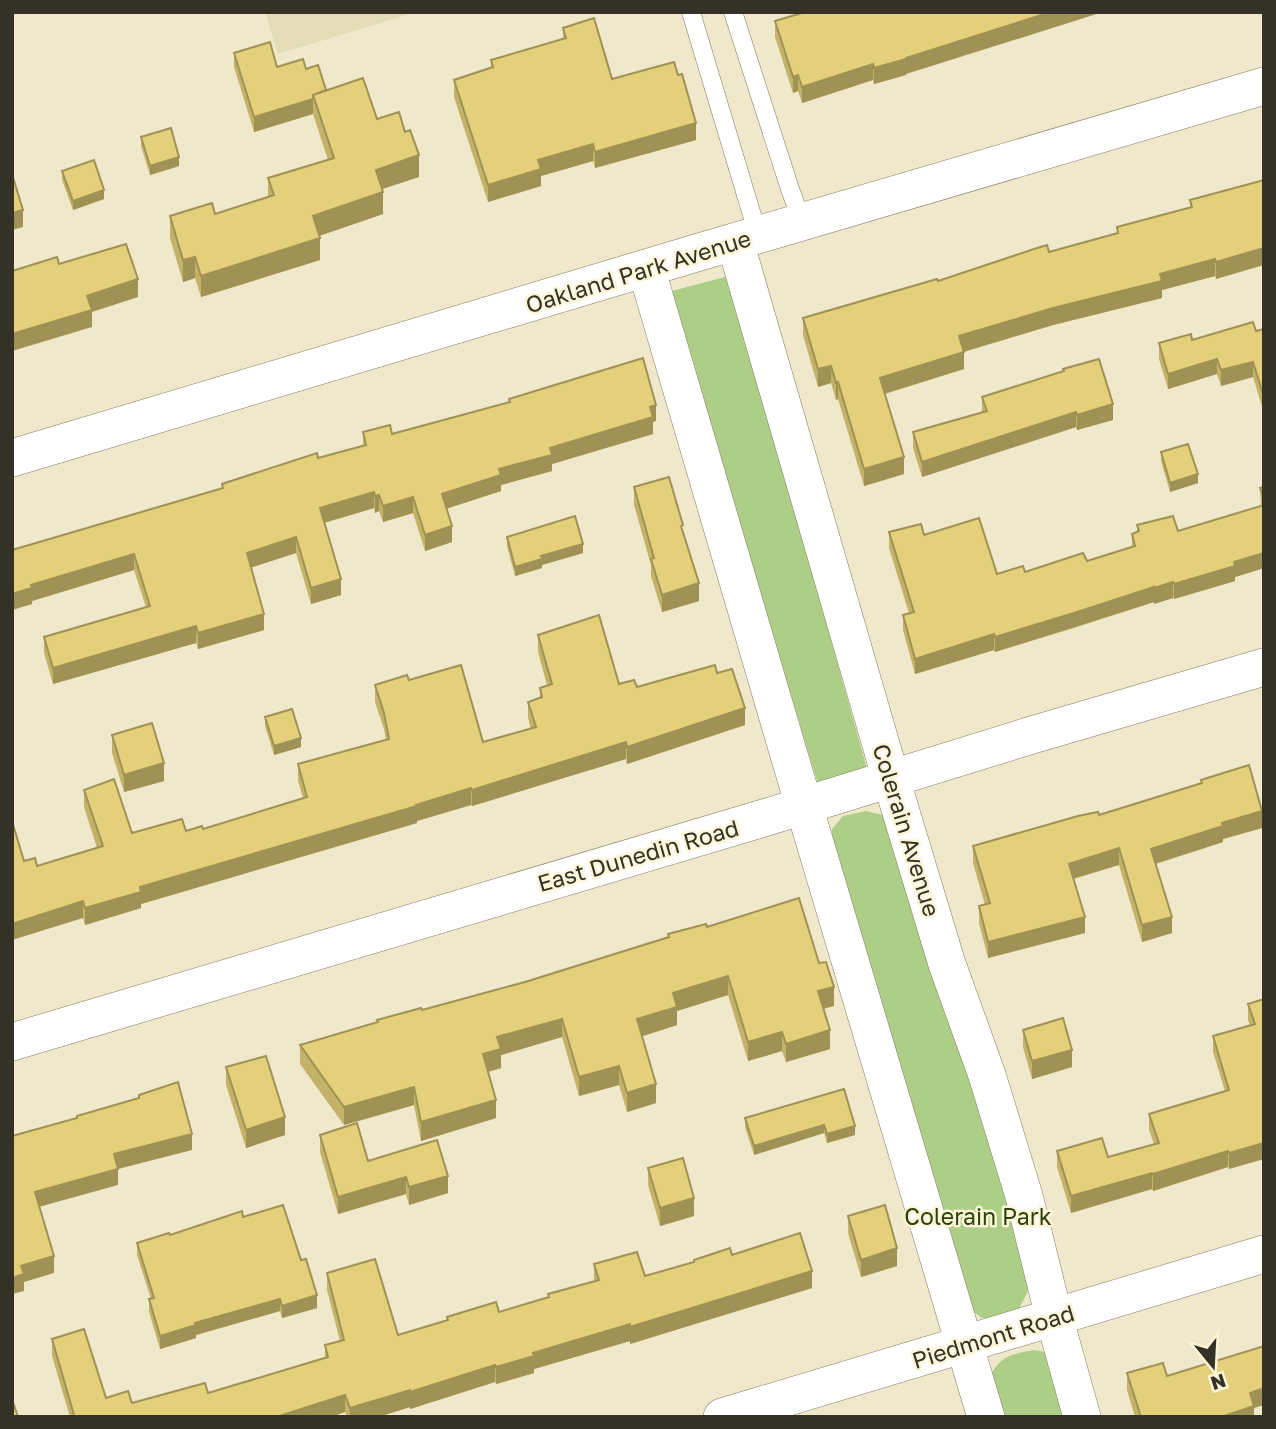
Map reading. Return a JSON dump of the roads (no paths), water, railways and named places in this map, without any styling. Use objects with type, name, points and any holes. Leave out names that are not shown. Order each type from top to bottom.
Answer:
[{"type":"street","name":"Oakland Park Avenue","points":[[12,458],[1264,86]]},
{"type":"street","name":"Colerain Avenue","points":[[746,238],[891,779],[947,964],[987,1075],[1020,1184],[1082,1417]]},
{"type":"street","points":[[646,268],[986,1417]]},
{"type":"street","name":"East Dunedin Road","points":[[12,1042],[1264,667]]},
{"type":"street","name":"Piedmont Road","points":[[722,1417],[1264,1254]]},
{"type":"lane","points":[[691,12],[746,238]]},
{"type":"lane","points":[[733,12],[802,222]]},
{"type":"park label","name":"Colerain Park","points":[[978,1216]]}]
